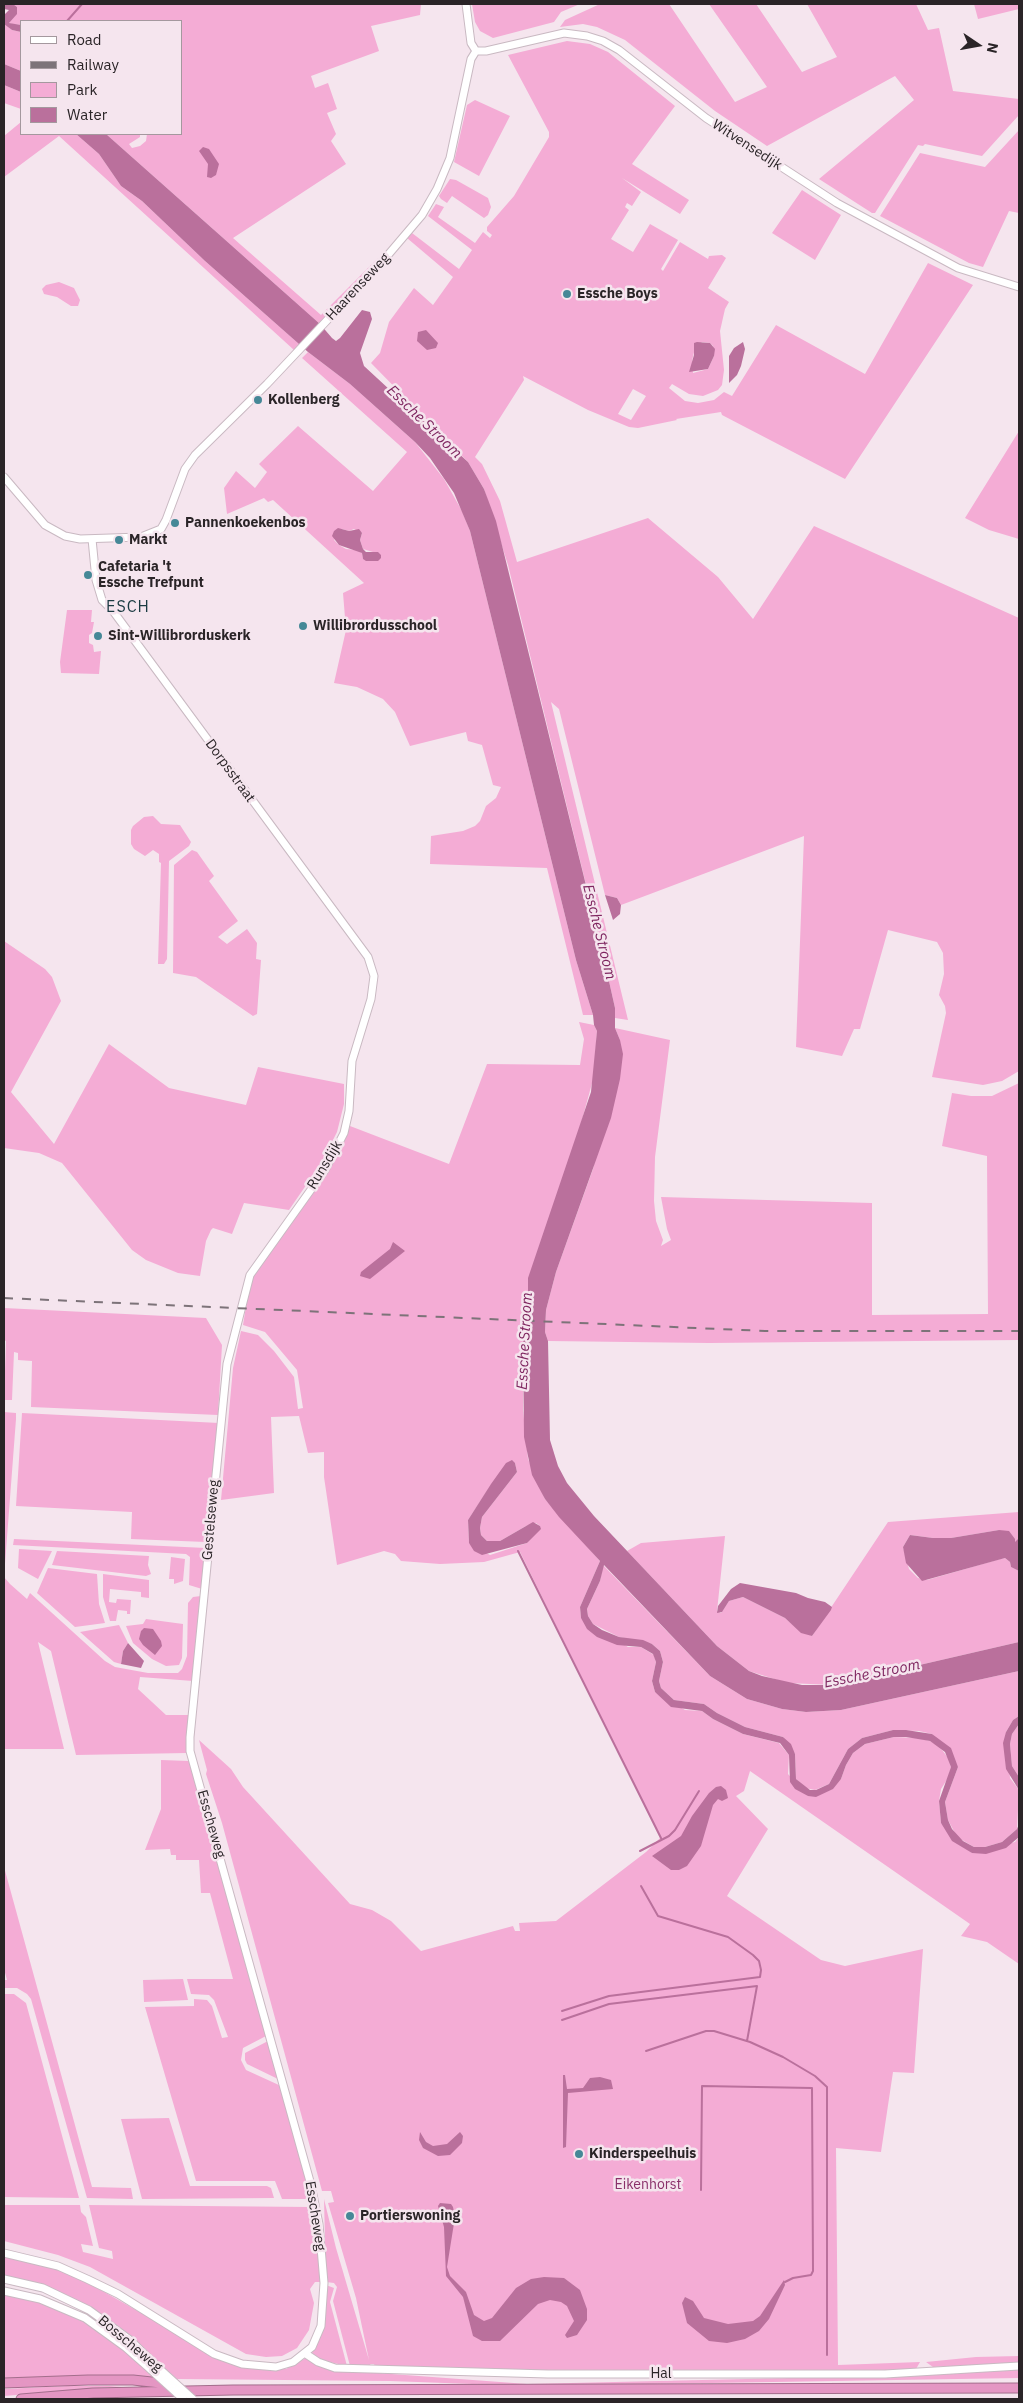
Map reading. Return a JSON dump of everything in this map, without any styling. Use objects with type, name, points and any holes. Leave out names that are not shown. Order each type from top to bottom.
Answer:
[{"type":"highway","points":[[4,2383],[133,2380],[232,2390]]},
{"type":"highway","points":[[21,2399],[93,2393],[232,2390],[1019,2388]]},
{"type":"street","points":[[466,4],[471,43],[476,51]]},
{"type":"street","name":"Witvensedijk","points":[[476,51],[486,51],[564,33],[580,34],[603,41],[619,50],[706,118],[838,203],[977,276],[1019,288]]},
{"type":"street","name":"Haarenseweg","points":[[92,539],[142,537],[157,532],[166,520],[185,469],[195,455],[238,415],[412,229],[433,197],[450,158],[471,59],[476,51]]},
{"type":"street","points":[[4,477],[46,525],[70,537],[92,539]]},
{"type":"street","name":"Dorpsstraat","points":[[92,539],[96,580],[102,600],[113,611],[368,957],[374,976],[371,999]]},
{"type":"street","name":"Runsdijk","points":[[246,1285],[250,1275],[316,1182],[340,1144],[349,1111],[349,1081],[354,1049],[371,999]]},
{"type":"street","name":"Gestelseweg","points":[[192,1756],[190,1737],[224,1377],[246,1285]]},
{"type":"street","name":"Esscheweg","points":[[192,1756],[314,2195],[319,2224],[324,2295],[322,2318],[317,2338],[306,2354]]},
{"type":"street","points":[[4,2252],[58,2266],[87,2279],[118,2294],[187,2338],[228,2359],[252,2366],[276,2367],[293,2362],[306,2354]]},
{"type":"street","name":"Bosscheweg","points":[[4,2279],[42,2288],[89,2310],[112,2325],[193,2399]]},
{"type":"street","name":"Bosscheweg","points":[[4,2291],[40,2299],[84,2318],[124,2347],[183,2399]]},
{"type":"street","name":"Hal","points":[[306,2354],[318,2362],[335,2368],[548,2374],[885,2374],[1019,2366]]},
{"type":"green space","points":[[13,4],[421,4],[420,15],[371,26],[379,51],[311,76],[315,88],[328,83],[337,109],[327,113],[336,134],[331,141],[346,164],[233,238],[321,315],[378,258],[368,273],[320,324],[107,135],[140,135],[140,137],[129,144],[132,148],[140,146],[146,141],[147,135],[182,135],[182,20],[20,20],[20,25],[9,23],[17,7]]},
{"type":"green space","points":[[472,4],[580,4],[561,12],[554,22],[493,38],[480,31],[475,22]]},
{"type":"green space","points":[[600,4],[669,4],[735,102],[767,87],[709,4],[756,4],[802,72],[837,57],[807,4],[916,4],[928,30],[939,28],[953,91],[1019,99],[1019,115],[982,156],[925,144],[923,146],[918,145],[875,213],[872,213],[819,179],[914,100],[895,76],[767,146],[715,111],[625,40],[597,27],[583,24],[560,27],[565,20]]},
{"type":"green space","points":[[974,4],[1019,4],[1019,9],[978,19]]},
{"type":"green space","points":[[4,23],[12,30],[20,32],[20,71],[4,64]]},
{"type":"green space","points":[[567,41],[590,44],[608,52],[675,106],[632,164],[689,200],[680,214],[622,178],[641,192],[632,206],[627,203],[625,207],[629,210],[611,239],[633,252],[650,224],[678,240],[661,269],[663,271],[680,242],[708,259],[709,256],[722,255],[726,258],[708,288],[729,302],[725,309],[720,331],[724,370],[722,385],[718,390],[703,396],[689,394],[672,384],[669,388],[685,401],[698,403],[714,400],[724,392],[732,396],[776,325],[865,374],[928,263],[973,285],[845,479],[722,415],[721,412],[676,419],[638,428],[629,427],[588,410],[523,376],[524,380],[475,457],[482,464],[500,501],[517,562],[648,518],[718,577],[753,619],[814,526],[1019,618],[1019,1071],[1002,1081],[983,1085],[932,1077],[946,1013],[945,1006],[939,995],[944,974],[943,953],[937,942],[888,930],[860,1029],[854,1029],[842,1056],[796,1047],[804,836],[621,905],[617,898],[605,895],[559,709],[551,702],[628,1020],[615,1018],[615,1008],[602,950],[508,565],[484,489],[468,462],[371,363],[380,353],[389,322],[414,288],[433,305],[453,277],[407,238],[412,233],[459,269],[472,250],[428,216],[436,204],[444,207],[438,217],[475,243],[483,232],[490,238],[492,235],[487,231],[487,227],[514,196],[549,137],[549,132],[508,55]],"holes":[[[702,342],[710,343],[713,346],[714,356],[708,369],[693,373],[692,361],[695,348]],[[633,389],[646,396],[631,420],[618,414]]]},
{"type":"green space","points":[[4,85],[20,92],[20,109],[4,103]]},
{"type":"green space","points":[[475,100],[510,116],[479,176],[454,162],[467,105]]},
{"type":"green space","points":[[20,123],[20,135],[77,135],[99,154],[121,186],[142,201],[205,261],[299,344],[294,350],[59,136],[4,177],[4,136]]},
{"type":"green space","points":[[1019,130],[1019,213],[1009,211],[983,267],[969,263],[880,216],[920,153],[985,167]]},
{"type":"green space","points":[[450,179],[456,180],[488,198],[491,207],[488,215],[484,218],[452,196],[447,203],[441,199],[439,196]]},
{"type":"green space","points":[[802,190],[841,215],[815,260],[772,233]]},
{"type":"green space","points":[[59,282],[74,288],[80,300],[78,306],[71,306],[57,297],[44,294],[42,289],[46,285]]},
{"type":"green space","points":[[308,352],[350,384],[415,442],[444,479],[462,511],[470,531],[576,960],[593,1015],[583,1015],[547,868],[430,864],[431,836],[463,831],[475,826],[480,821],[486,806],[496,798],[501,787],[493,785],[482,745],[468,741],[466,732],[410,746],[395,712],[383,699],[357,687],[334,683],[346,630],[343,593],[364,583],[273,500],[268,502],[264,498],[227,514],[224,488],[236,471],[255,488],[267,472],[259,464],[298,426],[373,491],[407,452],[302,358]],"holes":[[[342,529],[349,531],[354,529],[362,533],[360,540],[363,549],[373,552],[378,561],[363,559],[362,553],[357,550],[346,549],[334,540]]]},
{"type":"green space","points":[[1019,431],[1019,539],[989,530],[965,518]]},
{"type":"green space","points":[[67,610],[92,610],[91,622],[94,622],[92,633],[89,635],[89,643],[93,645],[94,652],[101,651],[99,674],[61,673],[60,662]]},
{"type":"green space","points":[[153,816],[161,824],[180,825],[191,842],[189,846],[169,861],[167,959],[164,964],[158,964],[161,863],[159,862],[159,854],[153,850],[145,856],[134,849],[131,844],[131,830],[133,826],[144,817]]},
{"type":"green space","points":[[192,850],[197,852],[214,876],[209,881],[238,921],[218,937],[227,944],[247,929],[257,943],[256,959],[261,960],[257,1014],[253,1016],[196,977],[173,973],[174,865]]},
{"type":"green space","points":[[4,941],[45,969],[52,977],[61,1001],[11,1092],[54,1144],[109,1044],[169,1088],[246,1105],[258,1067],[344,1084],[344,1104],[337,1132],[322,1162],[289,1210],[244,1203],[232,1234],[213,1228],[211,1230],[206,1241],[200,1276],[178,1273],[146,1260],[132,1250],[62,1163],[39,1153],[4,1148]]},
{"type":"green space","name":"Eikenhorst","points":[[579,1022],[594,1025],[597,1031],[594,1076],[530,1310],[528,1331],[523,1341],[523,1410],[528,1459],[545,1499],[600,1561],[580,1607],[581,1618],[628,1647],[641,1647],[654,1655],[656,1662],[652,1681],[655,1692],[685,1710],[702,1711],[713,1719],[743,1734],[779,1743],[789,1755],[788,1774],[808,1796],[841,1779],[853,1753],[865,1744],[894,1737],[918,1738],[939,1746],[949,1759],[951,1767],[948,1778],[941,1789],[939,1801],[941,1823],[972,1853],[1015,1842],[1019,1837],[1019,1964],[987,1942],[961,1936],[970,1924],[750,1771],[744,1791],[736,1796],[768,1829],[727,1896],[821,1960],[845,1966],[923,1949],[914,2073],[893,2072],[881,2152],[836,2148],[838,2365],[920,2362],[916,2369],[876,2372],[579,2372],[375,2366],[374,2364],[370,2364],[371,2366],[350,2366],[333,2301],[337,2287],[334,2283],[326,2282],[324,2199],[336,2248],[369,2360],[356,2298],[328,2203],[334,2202],[331,2191],[322,2191],[222,1823],[206,1774],[207,1770],[199,1740],[231,1769],[243,1787],[350,1904],[372,1910],[391,1921],[421,1951],[513,1926],[515,1931],[520,1931],[519,1923],[556,1921],[646,1852],[660,1838],[520,1552],[484,1562],[440,1564],[401,1561],[395,1554],[384,1551],[337,1565],[324,1477],[324,1452],[308,1453],[299,1416],[271,1417],[274,1493],[221,1500],[233,1368],[241,1331],[258,1335],[274,1351],[294,1377],[298,1409],[303,1408],[297,1370],[265,1332],[243,1325],[249,1288],[251,1279],[325,1177],[342,1148],[350,1126],[449,1164],[487,1064],[580,1065],[584,1039]],"holes":[[[515,1463],[517,1472],[482,1517],[481,1535],[487,1541],[500,1541],[526,1526],[536,1523],[540,1526],[527,1543],[490,1555],[469,1543],[468,1520],[491,1485]]]},
{"type":"green space","points":[[615,1028],[670,1040],[655,1157],[654,1201],[656,1221],[663,1240],[661,1246],[671,1240],[661,1197],[872,1203],[872,1315],[988,1314],[987,1156],[942,1146],[952,1093],[971,1096],[992,1096],[1019,1083],[1019,1340],[709,1343],[548,1341],[545,1332],[546,1310],[556,1272],[593,1169],[620,1040]]},
{"type":"green space","points":[[4,1308],[206,1318],[222,1345],[218,1415],[31,1407],[32,1361],[18,1360],[18,1353],[14,1352],[12,1400],[4,1400],[6,1341],[4,1340]]},
{"type":"green space","points":[[4,1412],[16,1413],[16,1419],[4,1577]]},
{"type":"green space","points":[[22,1413],[219,1423],[206,1542],[131,1539],[132,1512],[16,1506]]},
{"type":"green space","points":[[1019,1512],[1019,1538],[1015,1543],[999,1530],[951,1538],[910,1535],[903,1547],[909,1569],[918,1578],[927,1580],[1000,1559],[1005,1558],[1010,1562],[1011,1567],[1019,1571],[1019,1642],[833,1685],[787,1683],[749,1671],[717,1646],[627,1551],[641,1543],[725,1536],[717,1611],[721,1613],[729,1601],[743,1597],[785,1618],[812,1636],[888,1522]]},
{"type":"green space","points":[[14,1539],[206,1548],[202,1589],[189,1585],[190,1557],[186,1554],[13,1545]]},
{"type":"green space","points":[[19,1549],[52,1551],[38,1579],[18,1568]]},
{"type":"green space","points":[[57,1551],[149,1556],[148,1565],[151,1574],[146,1576],[52,1565]]},
{"type":"green space","points":[[171,1557],[185,1559],[183,1581],[174,1584],[174,1579],[169,1579]]},
{"type":"green space","points":[[603,1565],[710,1676],[747,1699],[782,1709],[806,1712],[841,1710],[1019,1671],[1019,1716],[1013,1720],[1006,1732],[1010,1778],[1019,1790],[1017,1829],[1002,1842],[985,1847],[974,1847],[957,1837],[948,1820],[945,1802],[958,1767],[932,1734],[919,1731],[893,1730],[862,1738],[848,1749],[829,1784],[815,1790],[805,1788],[796,1779],[795,1754],[783,1737],[745,1727],[704,1704],[674,1700],[661,1688],[659,1681],[663,1662],[660,1651],[652,1644],[619,1637],[593,1624],[588,1616],[587,1609],[600,1581]]},
{"type":"green space","points":[[48,1568],[97,1574],[99,1604],[105,1623],[75,1627],[37,1593]]},
{"type":"green space","points":[[103,1574],[149,1580],[149,1598],[141,1597],[141,1592],[110,1589],[109,1602],[116,1603],[117,1599],[131,1600],[130,1614],[127,1614],[127,1611],[118,1610],[116,1621],[110,1621],[103,1597]]},
{"type":"green space","points":[[4,1577],[27,1599],[30,1593],[105,1661],[115,1667],[148,1673],[178,1673],[182,1669],[187,1656],[188,1603],[193,1597],[201,1596],[193,1681],[140,1677],[138,1689],[166,1715],[190,1715],[187,1753],[76,1755],[51,1651],[38,1642],[64,1749],[4,1749]]},
{"type":"green space","points":[[146,1619],[183,1624],[182,1658],[179,1665],[166,1666],[152,1659],[133,1643],[126,1626],[143,1624]]},
{"type":"green space","points":[[119,1625],[128,1643],[123,1651],[121,1664],[114,1662],[80,1632]]},
{"type":"green space","points":[[1019,1724],[1019,1777],[1012,1766],[1010,1744],[1012,1734]]},
{"type":"green space","points":[[161,1760],[189,1761],[266,2036],[243,2048],[241,2060],[246,2070],[281,2086],[311,2199],[282,2199],[275,2181],[196,2181],[145,2007],[194,2006],[194,1999],[207,2000],[212,2006],[222,2038],[228,2037],[214,2000],[209,1995],[191,1994],[187,1979],[233,1979],[210,1893],[201,1893],[199,1860],[176,1860],[176,1855],[171,1855],[170,1849],[145,1850],[161,1809]]},
{"type":"green space","points":[[4,1867],[92,2187],[131,2188],[133,2199],[87,2198],[31,1999],[17,1988],[4,1988],[4,1980],[7,1980],[4,1969]]},
{"type":"green space","points":[[183,1979],[188,2000],[144,2002],[143,1980]]},
{"type":"green space","points":[[4,1994],[14,1994],[26,2003],[79,2198],[4,2197]]},
{"type":"green space","points":[[268,2041],[278,2079],[247,2064],[245,2060],[245,2053]]},
{"type":"green space","points":[[169,2118],[190,2186],[267,2186],[271,2188],[274,2198],[142,2199],[121,2119]]},
{"type":"green space","points":[[4,2205],[80,2205],[81,2212],[86,2217],[93,2246],[81,2244],[83,2252],[113,2259],[112,2251],[99,2248],[89,2205],[311,2207],[321,2282],[315,2282],[310,2289],[314,2303],[309,2330],[297,2348],[282,2356],[266,2357],[246,2354],[90,2267],[58,2255],[4,2241]]},
{"type":"green space","points":[[4,2256],[58,2270],[85,2281],[157,2322],[245,2367],[256,2369],[286,2369],[306,2358],[318,2365],[351,2371],[527,2384],[834,2377],[1019,2369],[1019,2378],[527,2386],[390,2381],[177,2379],[123,2331],[93,2309],[48,2288],[4,2276]]},
{"type":"green space","points":[[326,2285],[334,2288],[330,2302],[347,2366],[321,2360],[312,2353],[324,2326]]},
{"type":"green space","points":[[4,2294],[40,2302],[78,2318],[110,2338],[157,2379],[4,2382]]},
{"type":"green space","points":[[1019,2356],[1019,2363],[933,2367],[926,2362],[976,2357]]},
{"type":"green space","points":[[122,2386],[4,2396],[4,2389]]},
{"type":"water","points":[[4,4],[13,4],[17,7],[17,14],[9,23],[20,25],[20,32],[12,30],[4,24],[4,15],[9,10],[4,9]]},
{"type":"water","points":[[4,64],[20,71],[20,92],[4,85]]},
{"type":"water","name":"Essche Stroom","points":[[77,135],[107,135],[320,324],[336,341],[362,310],[370,312],[372,319],[360,353],[364,366],[468,462],[484,489],[496,521],[602,950],[615,1008],[615,1028],[623,1054],[620,1079],[611,1118],[556,1272],[546,1310],[545,1332],[548,1341],[550,1440],[558,1466],[567,1483],[594,1516],[717,1646],[749,1671],[762,1676],[802,1685],[833,1685],[1019,1642],[1019,1671],[841,1710],[806,1712],[782,1709],[747,1699],[710,1676],[604,1565],[600,1581],[587,1609],[588,1616],[593,1624],[602,1630],[619,1637],[643,1640],[652,1644],[660,1651],[663,1662],[659,1681],[661,1688],[674,1700],[704,1704],[745,1727],[783,1737],[791,1744],[795,1754],[796,1779],[810,1790],[816,1790],[829,1784],[848,1749],[862,1738],[893,1730],[932,1734],[951,1748],[958,1767],[945,1802],[948,1820],[952,1829],[963,1841],[974,1847],[985,1847],[1002,1842],[1017,1829],[1019,1824],[1019,1837],[1006,1848],[986,1854],[972,1853],[952,1841],[941,1823],[939,1801],[951,1767],[945,1752],[930,1741],[894,1737],[865,1744],[853,1753],[841,1779],[833,1789],[816,1797],[808,1796],[795,1789],[790,1782],[789,1755],[780,1743],[743,1734],[713,1719],[702,1711],[671,1707],[655,1692],[652,1681],[656,1662],[653,1654],[641,1647],[617,1645],[597,1637],[587,1629],[581,1618],[580,1607],[600,1561],[559,1517],[545,1499],[532,1475],[524,1437],[523,1341],[528,1331],[528,1278],[591,1092],[597,1031],[576,960],[470,531],[454,493],[430,458],[415,442],[350,384],[308,352],[205,261],[142,201],[121,186],[99,154]]},
{"type":"water","points":[[203,147],[209,149],[219,164],[216,175],[211,178],[207,177],[208,164],[199,151]]},
{"type":"water","points":[[426,330],[438,343],[436,348],[427,350],[417,341],[418,332]]},
{"type":"water","points":[[743,342],[745,349],[741,366],[737,375],[729,383],[729,356],[734,348]]},
{"type":"water","points":[[694,343],[710,343],[715,349],[714,356],[708,369],[689,372],[694,355]]},
{"type":"water","points":[[338,528],[349,531],[359,529],[362,533],[360,540],[363,549],[366,552],[378,552],[381,558],[378,561],[366,561],[363,559],[362,553],[339,545],[332,536]]},
{"type":"water","points":[[605,895],[617,898],[621,905],[620,914],[613,920]]},
{"type":"water","points":[[393,1242],[405,1251],[370,1279],[360,1276],[361,1272],[390,1249]]},
{"type":"water","points":[[512,1460],[515,1463],[517,1472],[482,1517],[481,1535],[487,1541],[500,1541],[533,1522],[540,1526],[541,1529],[527,1543],[482,1555],[474,1551],[469,1543],[468,1520],[506,1463]]},
{"type":"water","points":[[999,1530],[1009,1531],[1015,1542],[1019,1538],[1019,1571],[1011,1567],[1010,1562],[1005,1558],[922,1581],[906,1563],[903,1547],[910,1535],[951,1538]]},
{"type":"water","points":[[740,1583],[796,1593],[825,1602],[832,1607],[812,1636],[801,1633],[785,1618],[743,1597],[729,1601],[722,1612],[717,1613],[718,1606],[731,1589]]},
{"type":"water","points":[[144,1628],[153,1629],[161,1641],[162,1646],[155,1655],[139,1639]]},
{"type":"water","points":[[128,1643],[144,1661],[141,1668],[121,1664],[123,1651]]},
{"type":"water","points":[[1019,1716],[1019,1724],[1012,1734],[1010,1744],[1012,1766],[1019,1777],[1019,1790],[1006,1769],[1003,1743],[1006,1732],[1013,1720]]},
{"type":"water","points":[[721,1786],[726,1790],[728,1798],[722,1801],[718,1799],[713,1805],[701,1846],[687,1866],[679,1870],[671,1870],[652,1856],[681,1836],[692,1816],[709,1793],[716,1787]]},
{"type":"water","points":[[563,2075],[565,2075],[567,2089],[583,2088],[590,2078],[600,2077],[611,2080],[613,2089],[568,2093],[566,2147],[563,2148]]},
{"type":"water","points":[[420,2132],[426,2142],[433,2146],[447,2144],[460,2132],[463,2136],[462,2143],[450,2155],[438,2156],[423,2148],[419,2140]]},
{"type":"water","points":[[440,2203],[451,2204],[455,2217],[447,2267],[450,2276],[466,2292],[474,2315],[484,2321],[492,2318],[516,2288],[531,2279],[544,2277],[564,2278],[580,2290],[587,2309],[587,2320],[577,2335],[567,2338],[565,2335],[574,2321],[567,2306],[561,2302],[550,2300],[538,2304],[500,2341],[482,2341],[473,2336],[463,2297],[446,2276],[444,2227],[438,2206]]},
{"type":"water","points":[[784,2280],[785,2285],[769,2319],[759,2331],[745,2339],[727,2343],[709,2341],[687,2323],[682,2303],[685,2297],[693,2301],[704,2318],[728,2324],[753,2321],[760,2316]]},
{"type":"waterway","points":[[68,20],[82,4]]},
{"type":"waterway","points":[[518,1551],[661,1838]]},
{"type":"waterway","points":[[640,1851],[669,1836],[675,1830],[699,1791]]},
{"type":"waterway","points":[[562,2011],[609,1996],[760,1977],[759,1961],[728,1937],[658,1916],[641,1886]]},
{"type":"waterway","points":[[562,2020],[609,2004],[757,1986],[747,2041]]},
{"type":"waterway","points":[[646,2051],[706,2031],[714,2031],[750,2042],[783,2057],[815,2076],[827,2087],[827,2355]]},
{"type":"waterway","points":[[701,2190],[702,2086],[812,2088],[813,2271],[811,2275],[793,2278],[785,2282]]},
{"type":"railway","points":[[4,1298],[765,1331],[1019,1331]]},
{"type":"place","name":"Essche Boys","points":[[567,294]]},
{"type":"place","name":"Kollenberg","points":[[258,400]]},
{"type":"place","name":"Pannenkoekenbos","points":[[175,523]]},
{"type":"place","name":"Markt","points":[[119,540]]},
{"type":"place","name":"Cafetaria 't Essche Trefpunt","points":[[88,575]]},
{"type":"place","name":"Willibrordusschool","points":[[303,626]]},
{"type":"place","name":"Sint-Willibrorduskerk","points":[[98,636]]},
{"type":"place","name":"Kinderspeelhuis","points":[[579,2154]]},
{"type":"place","name":"Portierswoning","points":[[350,2216]]},
{"type":"district","name":"ESCH","points":[[128,607]]}]
